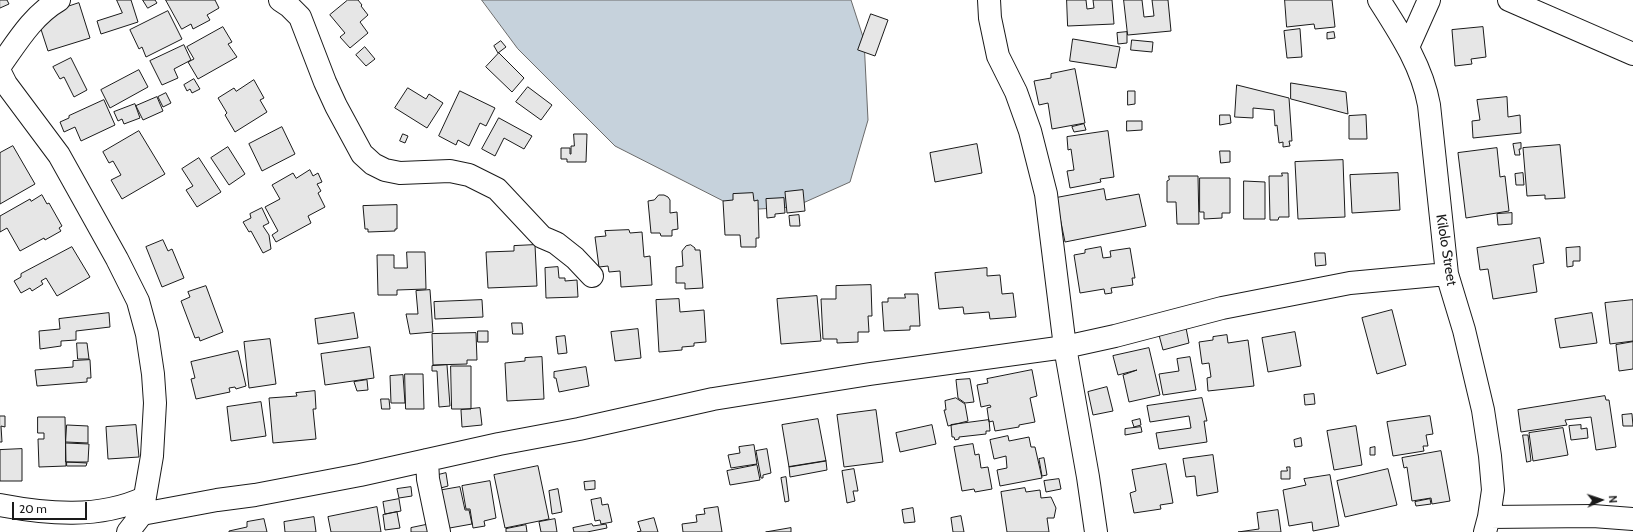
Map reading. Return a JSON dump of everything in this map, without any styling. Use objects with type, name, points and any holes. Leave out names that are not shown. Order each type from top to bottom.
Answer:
[{"type":"street","points":[[58,0],[33,20],[1,77],[58,155],[117,259],[138,301],[147,334],[153,374],[155,403],[152,456],[143,506],[128,532]]},
{"type":"street","points":[[280,0],[289,6],[300,17],[336,106],[362,154],[367,159],[385,170],[400,173],[450,171],[469,175],[498,189],[542,237],[556,243],[571,254],[592,276]]},
{"type":"street","points":[[989,0],[990,18],[998,56],[1016,92],[1030,131],[1042,176],[1047,202],[1065,347],[1096,532]]},
{"type":"street","name":"Kilolo Street","points":[[1379,0],[1408,48],[1426,88],[1447,274],[1464,330],[1483,410],[1490,456],[1493,490],[1487,525]]},
{"type":"street","points":[[1408,48],[1429,0]]},
{"type":"street","points":[[1509,0],[1633,54]]},
{"type":"street","points":[[0,505],[49,512],[86,513],[125,505],[143,506],[217,500],[255,495],[499,444],[579,429],[713,399],[870,374],[1065,347],[1115,336],[1222,308],[1350,283],[1447,274]]},
{"type":"street","points":[[427,460],[428,479],[439,532]]},
{"type":"street","points":[[1487,525],[1593,516],[1633,519]]},
{"type":"shaded area","points":[[482,0],[851,0],[864,40],[868,120],[850,182],[794,207],[741,210],[615,146],[518,49]]},
{"type":"building","points":[[0,0],[7,0],[9,4],[0,8]]},
{"type":"building","points":[[117,0],[131,0],[138,22],[101,34],[97,21],[122,13]]},
{"type":"building","points":[[143,0],[155,0],[157,3],[148,8]]},
{"type":"building","points":[[166,0],[215,0],[219,8],[207,15],[210,20],[193,29],[191,24],[182,29]]},
{"type":"building","points":[[348,0],[358,0],[368,15],[360,22],[368,33],[350,48],[340,37],[345,33],[330,15]]},
{"type":"building","points":[[1067,0],[1086,0],[1087,9],[1094,8],[1093,0],[1112,0],[1114,24],[1068,26]]},
{"type":"building","points":[[1124,0],[1142,0],[1144,17],[1154,16],[1152,0],[1168,0],[1171,31],[1128,35]]},
{"type":"building","points":[[1285,0],[1332,0],[1335,27],[1315,29],[1314,24],[1287,27]]},
{"type":"building","points":[[79,3],[90,38],[48,51],[37,17]]},
{"type":"building","points":[[168,11],[182,39],[146,57],[142,47],[139,49],[130,30]]},
{"type":"building","points":[[871,14],[888,20],[875,56],[858,50]]},
{"type":"building","points":[[223,27],[232,42],[228,44],[237,57],[198,79],[188,62],[194,59],[187,47]]},
{"type":"building","points":[[1483,27],[1486,57],[1471,59],[1472,64],[1455,66],[1452,30]]},
{"type":"building","points":[[1300,29],[1302,57],[1287,58],[1284,31]]},
{"type":"building","points":[[1127,32],[1127,43],[1118,44],[1117,33]]},
{"type":"building","points":[[1334,32],[1335,38],[1327,39],[1327,33]]},
{"type":"building","points":[[1073,39],[1120,47],[1116,68],[1070,61]]},
{"type":"building","points":[[1132,40],[1153,42],[1152,52],[1131,50]]},
{"type":"building","points":[[501,41],[506,47],[498,53],[494,46]]},
{"type":"building","points":[[184,45],[191,60],[174,69],[178,78],[162,85],[150,61]]},
{"type":"building","points":[[365,47],[375,59],[366,66],[356,55]]},
{"type":"building","points":[[499,53],[524,78],[512,92],[486,67]]},
{"type":"building","points":[[71,58],[87,90],[74,97],[64,77],[60,79],[53,67]]},
{"type":"building","points":[[1075,69],[1085,123],[1052,129],[1048,103],[1039,105],[1034,81],[1051,78],[1051,74]]},
{"type":"building","points":[[139,70],[148,87],[110,108],[101,90]]},
{"type":"building","points":[[194,79],[200,89],[192,93],[190,89],[187,91],[184,85]]},
{"type":"building","points":[[254,80],[264,98],[260,100],[267,112],[235,132],[225,115],[227,113],[218,98],[234,88],[236,91]]},
{"type":"building","points":[[1291,83],[1346,92],[1348,114],[1291,99]]},
{"type":"building","points":[[1237,85],[1289,98],[1292,141],[1289,141],[1290,146],[1283,147],[1283,142],[1279,143],[1277,125],[1275,126],[1274,110],[1253,108],[1253,118],[1235,117]]},
{"type":"building","points":[[528,87],[552,105],[541,120],[516,102]]},
{"type":"building","points":[[408,88],[426,99],[429,94],[443,103],[427,128],[395,108]]},
{"type":"building","points":[[460,91],[495,108],[486,126],[480,123],[469,146],[458,140],[456,145],[439,136]]},
{"type":"building","points":[[1128,91],[1135,91],[1135,104],[1128,105]]},
{"type":"building","points":[[166,93],[171,103],[163,107],[158,97]]},
{"type":"building","points":[[157,97],[163,111],[143,120],[136,106]]},
{"type":"building","points":[[1507,97],[1508,117],[1520,115],[1521,133],[1473,138],[1472,121],[1480,120],[1477,100]]},
{"type":"building","points":[[104,100],[115,125],[81,141],[75,127],[64,132],[60,122],[69,118],[69,116]]},
{"type":"building","points":[[135,104],[140,118],[124,124],[122,119],[118,121],[114,112]]},
{"type":"building","points":[[1220,115],[1230,115],[1231,123],[1220,125]]},
{"type":"building","points":[[1366,115],[1367,139],[1349,139],[1349,116]]},
{"type":"building","points":[[499,118],[532,136],[524,149],[504,138],[495,156],[482,149]]},
{"type":"building","points":[[1127,121],[1142,121],[1142,130],[1127,131]]},
{"type":"building","points":[[1084,124],[1086,130],[1074,132],[1072,127]]},
{"type":"building","points":[[282,127],[295,154],[262,171],[249,144]]},
{"type":"building","points":[[139,131],[165,174],[122,199],[111,180],[121,175],[113,161],[109,163],[103,152]]},
{"type":"building","points":[[1108,131],[1114,177],[1100,179],[1101,182],[1070,188],[1067,171],[1074,170],[1071,149],[1068,150],[1067,137]]},
{"type":"building","points":[[403,134],[408,136],[405,143],[400,141]]},
{"type":"building","points":[[574,134],[587,134],[586,162],[567,162],[567,159],[561,159],[561,148],[570,148],[571,154],[571,146],[574,146]]},
{"type":"building","points":[[1521,143],[1521,149],[1519,149],[1520,155],[1515,155],[1513,144]]},
{"type":"building","points":[[977,144],[982,173],[935,182],[930,153]]},
{"type":"building","points":[[1560,145],[1565,198],[1545,199],[1545,195],[1527,196],[1523,148]]},
{"type":"building","points":[[13,146],[35,184],[0,204],[0,153]]},
{"type":"building","points":[[228,147],[245,174],[229,185],[211,158]]},
{"type":"building","points":[[1497,148],[1500,177],[1505,176],[1509,211],[1466,218],[1458,153]]},
{"type":"building","points":[[1220,151],[1230,151],[1230,162],[1221,163]]},
{"type":"building","points":[[199,158],[221,192],[197,207],[186,190],[193,186],[182,169]]},
{"type":"building","points":[[1343,160],[1345,217],[1298,219],[1295,162]]},
{"type":"building","points":[[310,170],[313,176],[318,173],[322,182],[317,184],[321,191],[318,193],[325,207],[308,216],[311,223],[276,242],[272,235],[278,231],[265,207],[280,199],[272,185],[293,173],[296,178]]},
{"type":"building","points":[[1282,173],[1288,173],[1289,217],[1279,217],[1278,220],[1270,220],[1269,176],[1282,176]]},
{"type":"building","points":[[1398,173],[1400,210],[1352,213],[1350,175]]},
{"type":"building","points":[[1523,173],[1524,185],[1516,185],[1515,174]]},
{"type":"building","points":[[1169,176],[1198,176],[1199,224],[1177,224],[1176,202],[1167,202],[1167,181],[1169,180]]},
{"type":"building","points":[[1200,178],[1230,178],[1230,213],[1222,213],[1222,218],[1204,219],[1204,212],[1200,212]]},
{"type":"building","points":[[1244,181],[1265,182],[1265,219],[1244,219]]},
{"type":"building","points":[[1104,189],[1106,200],[1139,194],[1146,226],[1065,242],[1056,198]]},
{"type":"building","points":[[803,190],[805,211],[787,213],[785,192]]},
{"type":"building","points":[[753,193],[754,201],[758,200],[759,238],[756,238],[756,247],[741,247],[740,235],[725,235],[723,201],[733,200],[733,194]]},
{"type":"building","points":[[42,195],[47,204],[49,203],[62,226],[59,228],[61,231],[20,251],[7,228],[0,232],[0,216],[30,199],[31,201]]},
{"type":"building","points":[[659,195],[664,195],[670,200],[670,213],[677,212],[678,229],[672,230],[672,236],[661,236],[660,233],[651,233],[648,201],[654,200]]},
{"type":"building","points":[[784,198],[785,213],[775,214],[775,217],[767,218],[766,199]]},
{"type":"building","points":[[397,205],[397,229],[395,229],[395,231],[368,232],[368,229],[365,229],[363,206]]},
{"type":"building","points":[[262,208],[269,223],[263,226],[269,235],[271,249],[263,253],[251,231],[249,232],[243,222],[251,218],[250,214]]},
{"type":"building","points":[[1512,213],[1512,224],[1498,225],[1497,214]]},
{"type":"building","points":[[799,215],[800,226],[790,226],[789,216]]},
{"type":"building","points":[[629,230],[630,233],[642,232],[644,257],[650,256],[652,285],[621,287],[620,271],[609,272],[608,266],[599,267],[595,237],[606,236],[605,231]]},
{"type":"building","points":[[1540,238],[1544,263],[1533,265],[1537,292],[1493,299],[1488,269],[1480,270],[1477,248]]},
{"type":"building","points":[[163,240],[168,251],[172,249],[184,278],[162,287],[146,247]]},
{"type":"building","points":[[535,245],[537,286],[488,288],[486,252],[514,251],[514,246]]},
{"type":"building","points":[[691,245],[695,248],[695,250],[700,250],[703,288],[685,289],[685,283],[676,283],[676,267],[683,266],[682,251],[686,246]]},
{"type":"building","points":[[72,247],[90,277],[57,296],[46,278],[41,281],[43,284],[32,291],[30,288],[21,293],[14,281],[21,277],[21,274]]},
{"type":"building","points":[[1101,247],[1103,258],[1111,257],[1110,251],[1130,248],[1135,278],[1132,278],[1133,285],[1111,288],[1112,293],[1105,294],[1104,289],[1080,293],[1074,255],[1085,253],[1085,250]]},
{"type":"building","points":[[1580,247],[1580,261],[1573,261],[1573,266],[1567,267],[1566,248]]},
{"type":"building","points":[[407,252],[425,252],[426,289],[397,290],[397,295],[378,295],[377,255],[394,255],[394,268],[407,268]]},
{"type":"building","points":[[1315,253],[1325,253],[1326,265],[1316,266]]},
{"type":"building","points":[[558,267],[559,278],[565,278],[565,281],[577,280],[578,297],[546,298],[545,268]]},
{"type":"building","points":[[987,268],[987,276],[1000,275],[1002,294],[1013,293],[1016,317],[990,319],[989,312],[964,314],[963,307],[939,309],[935,273]]},
{"type":"building","points":[[871,285],[872,316],[868,316],[869,332],[858,332],[858,342],[837,343],[837,339],[823,339],[821,299],[836,299],[836,286]]},
{"type":"building","points":[[206,286],[223,332],[200,341],[199,337],[195,338],[181,301],[190,297],[188,292]]},
{"type":"building","points":[[430,290],[433,332],[410,334],[406,314],[418,314],[416,291]]},
{"type":"building","points":[[905,294],[918,294],[920,326],[910,326],[910,330],[884,331],[882,302],[888,302],[888,298],[905,298]]},
{"type":"building","points":[[817,296],[821,341],[781,344],[777,299]]},
{"type":"building","points":[[679,299],[680,312],[704,310],[706,342],[694,343],[694,346],[682,347],[682,350],[659,352],[656,300]]},
{"type":"building","points":[[482,300],[483,317],[435,319],[434,302]]},
{"type":"building","points":[[1633,300],[1633,341],[1610,344],[1605,303]]},
{"type":"building","points":[[1392,310],[1406,365],[1377,374],[1362,318]]},
{"type":"building","points":[[109,313],[110,327],[76,331],[76,340],[61,341],[61,346],[40,349],[39,331],[60,329],[59,319]]},
{"type":"building","points":[[354,313],[358,338],[318,344],[315,319]]},
{"type":"building","points":[[1592,313],[1597,343],[1560,348],[1555,319]]},
{"type":"building","points":[[512,323],[522,323],[523,334],[513,334]]},
{"type":"building","points":[[1186,328],[1189,343],[1163,350],[1159,335]]},
{"type":"building","points":[[638,329],[641,358],[615,361],[611,332]]},
{"type":"building","points":[[478,331],[488,331],[488,342],[478,342]]},
{"type":"building","points":[[1295,332],[1301,366],[1268,372],[1262,338]]},
{"type":"building","points":[[476,333],[477,360],[467,360],[467,364],[433,365],[432,334]]},
{"type":"building","points":[[1227,335],[1228,343],[1248,340],[1254,386],[1208,391],[1207,378],[1211,377],[1209,363],[1202,364],[1199,342],[1213,340],[1213,337]]},
{"type":"building","points":[[565,336],[567,353],[558,354],[556,337]]},
{"type":"building","points":[[270,339],[276,384],[249,388],[244,342]]},
{"type":"building","points":[[1633,342],[1633,369],[1619,371],[1616,345]]},
{"type":"building","points":[[77,343],[87,343],[89,359],[78,359]]},
{"type":"building","points":[[370,347],[374,378],[325,385],[321,354]]},
{"type":"building","points":[[1149,348],[1160,395],[1129,402],[1123,375],[1137,370],[1118,375],[1113,356]]},
{"type":"building","points":[[238,351],[246,386],[236,389],[235,387],[229,388],[230,392],[196,399],[191,379],[195,378],[191,362]]},
{"type":"building","points":[[542,357],[544,399],[507,401],[505,363],[525,361],[525,358]]},
{"type":"building","points":[[1190,357],[1196,390],[1163,395],[1159,374],[1179,371],[1177,359]]},
{"type":"building","points":[[90,360],[91,378],[87,378],[87,382],[37,386],[35,370],[73,367],[73,361]]},
{"type":"building","points":[[447,365],[450,406],[439,407],[437,371],[432,371],[432,366]]},
{"type":"building","points":[[451,366],[471,366],[471,409],[452,409]]},
{"type":"building","points":[[586,367],[589,386],[559,392],[556,378],[554,378],[554,372]]},
{"type":"building","points":[[1032,370],[1037,396],[1030,398],[1035,422],[1019,425],[1019,427],[995,431],[993,421],[989,422],[987,408],[991,407],[990,405],[981,407],[977,385],[988,383],[987,379]]},
{"type":"building","points":[[405,374],[423,374],[424,409],[406,409]]},
{"type":"building","points":[[403,375],[405,403],[391,403],[390,376]]},
{"type":"building","points":[[970,379],[974,402],[965,403],[958,398],[956,380]]},
{"type":"building","points":[[367,380],[368,390],[357,391],[354,382]]},
{"type":"building","points":[[1107,387],[1113,411],[1093,415],[1088,392]]},
{"type":"building","points":[[315,391],[316,409],[313,409],[316,439],[273,443],[269,398],[297,396],[296,393]]},
{"type":"building","points":[[1314,394],[1315,404],[1305,405],[1304,395]]},
{"type":"building","points":[[1605,396],[1606,400],[1609,400],[1616,447],[1596,450],[1591,417],[1565,420],[1567,425],[1521,432],[1518,410]]},
{"type":"building","points":[[956,398],[965,404],[968,421],[948,426],[944,410],[946,410],[945,401]]},
{"type":"building","points":[[1202,398],[1207,421],[1204,421],[1207,442],[1159,449],[1156,433],[1191,428],[1189,416],[1150,422],[1147,406]]},
{"type":"building","points":[[381,399],[389,399],[390,409],[382,409]]},
{"type":"building","points":[[261,402],[266,436],[231,441],[227,407]]},
{"type":"building","points":[[480,408],[482,425],[462,427],[461,410]]},
{"type":"building","points":[[876,410],[883,462],[844,467],[837,415]]},
{"type":"building","points":[[1632,414],[1633,426],[1623,426],[1622,415]]},
{"type":"building","points":[[0,416],[5,416],[5,427],[1,426],[2,442],[0,442]]},
{"type":"building","points":[[1430,416],[1433,434],[1426,435],[1428,446],[1423,446],[1424,451],[1393,456],[1387,422]]},
{"type":"building","points":[[38,417],[65,417],[66,466],[39,467],[38,439],[44,439],[44,433],[38,433]]},
{"type":"building","points":[[818,419],[826,461],[789,467],[782,425]]},
{"type":"building","points":[[1140,419],[1141,425],[1134,427],[1132,421]]},
{"type":"building","points":[[989,420],[990,431],[986,431],[986,434],[959,437],[959,439],[955,440],[954,437],[952,437],[951,425]]},
{"type":"building","points":[[67,425],[88,426],[88,443],[66,442]]},
{"type":"building","points":[[136,425],[139,457],[108,459],[106,427]]},
{"type":"building","points":[[932,425],[936,444],[900,452],[896,433]]},
{"type":"building","points":[[1581,425],[1581,429],[1587,428],[1588,438],[1571,440],[1569,426]]},
{"type":"building","points":[[1356,426],[1362,465],[1334,470],[1327,431]]},
{"type":"building","points":[[1141,427],[1142,432],[1125,435],[1125,429]]},
{"type":"building","points":[[1563,428],[1568,455],[1533,461],[1529,433]]},
{"type":"building","points":[[1523,435],[1528,435],[1531,461],[1527,462]]},
{"type":"building","points":[[1008,436],[1009,441],[1029,437],[1031,447],[1035,447],[1042,478],[1000,486],[997,470],[1007,468],[1006,456],[994,459],[990,440]]},
{"type":"building","points":[[1301,438],[1302,446],[1295,447],[1294,440]]},
{"type":"building","points":[[66,443],[89,444],[88,462],[66,462]]},
{"type":"building","points":[[973,444],[975,455],[979,454],[981,468],[988,467],[992,489],[975,492],[974,489],[962,491],[954,447]]},
{"type":"building","points":[[754,445],[757,464],[731,468],[728,455],[740,453],[739,447]]},
{"type":"building","points":[[1375,447],[1375,455],[1370,455],[1370,448]]},
{"type":"building","points":[[22,449],[22,481],[0,481],[0,450]]},
{"type":"building","points":[[767,449],[771,473],[763,475],[763,478],[761,478],[756,451]]},
{"type":"building","points":[[1441,451],[1450,501],[1432,504],[1431,498],[1412,501],[1407,467],[1404,468],[1402,458]]},
{"type":"building","points":[[1213,455],[1218,492],[1197,496],[1195,476],[1186,477],[1183,459]]},
{"type":"building","points":[[1044,458],[1047,475],[1042,476],[1039,459]]},
{"type":"building","points":[[826,461],[827,470],[790,477],[789,467]]},
{"type":"building","points":[[67,462],[87,463],[86,466],[67,466]]},
{"type":"building","points":[[1166,464],[1173,503],[1160,505],[1161,509],[1134,513],[1130,493],[1136,491],[1132,470]]},
{"type":"building","points":[[757,465],[760,480],[730,485],[727,471]]},
{"type":"building","points":[[538,466],[549,519],[505,528],[494,475]]},
{"type":"building","points":[[1287,467],[1290,467],[1290,479],[1281,479],[1281,471],[1287,471]]},
{"type":"building","points":[[854,469],[858,491],[853,491],[855,501],[847,503],[842,471]]},
{"type":"building","points":[[1388,469],[1397,505],[1345,517],[1337,481]]},
{"type":"building","points":[[446,473],[448,486],[437,489],[434,476]]},
{"type":"building","points":[[1330,475],[1339,526],[1313,531],[1312,522],[1289,526],[1283,490],[1306,485],[1304,479]]},
{"type":"building","points":[[786,477],[789,501],[785,502],[781,478]]},
{"type":"building","points":[[1059,479],[1061,489],[1046,492],[1044,481]]},
{"type":"building","points":[[490,481],[496,518],[484,521],[485,526],[473,528],[470,509],[466,509],[462,486]]},
{"type":"building","points":[[595,481],[595,489],[585,490],[584,482]]},
{"type":"building","points":[[411,487],[412,496],[399,498],[397,489]]},
{"type":"building","points":[[460,487],[465,510],[469,510],[472,524],[444,529],[437,491]]},
{"type":"building","points":[[1025,488],[1026,492],[1040,490],[1041,498],[1051,497],[1056,508],[1054,518],[1047,518],[1049,532],[1007,532],[1001,492]]},
{"type":"building","points":[[558,489],[562,512],[552,514],[549,491]]},
{"type":"building","points":[[601,498],[602,505],[608,504],[612,522],[601,524],[600,520],[595,521],[591,500]]},
{"type":"building","points":[[399,499],[401,511],[385,514],[383,502]]},
{"type":"building","points":[[1430,499],[1431,504],[1416,506],[1415,502]]},
{"type":"building","points":[[377,507],[381,532],[331,532],[328,517]]},
{"type":"building","points":[[718,507],[722,532],[683,532],[682,524],[697,522],[696,515],[705,514],[704,509]]},
{"type":"building","points":[[913,508],[915,522],[904,523],[902,510]]},
{"type":"building","points":[[1278,510],[1281,532],[1238,532],[1259,529],[1257,513]]},
{"type":"building","points":[[397,512],[400,528],[385,530],[383,515]]},
{"type":"building","points":[[961,516],[964,532],[953,532],[951,518]]},
{"type":"building","points":[[314,517],[316,532],[285,532],[284,522]]},
{"type":"building","points":[[654,518],[658,532],[637,532],[641,531],[638,522]]},
{"type":"building","points":[[264,519],[267,532],[229,532],[247,527],[247,522]]},
{"type":"building","points":[[555,519],[557,532],[541,532],[539,522]]},
{"type":"building","points":[[435,523],[437,532],[411,532],[411,528]]},
{"type":"building","points":[[592,524],[593,526],[606,524],[607,528],[587,532],[574,532],[573,528]]},
{"type":"building","points":[[526,525],[527,532],[506,532],[506,529]]},
{"type":"building","points":[[791,528],[791,532],[766,532]]}]
